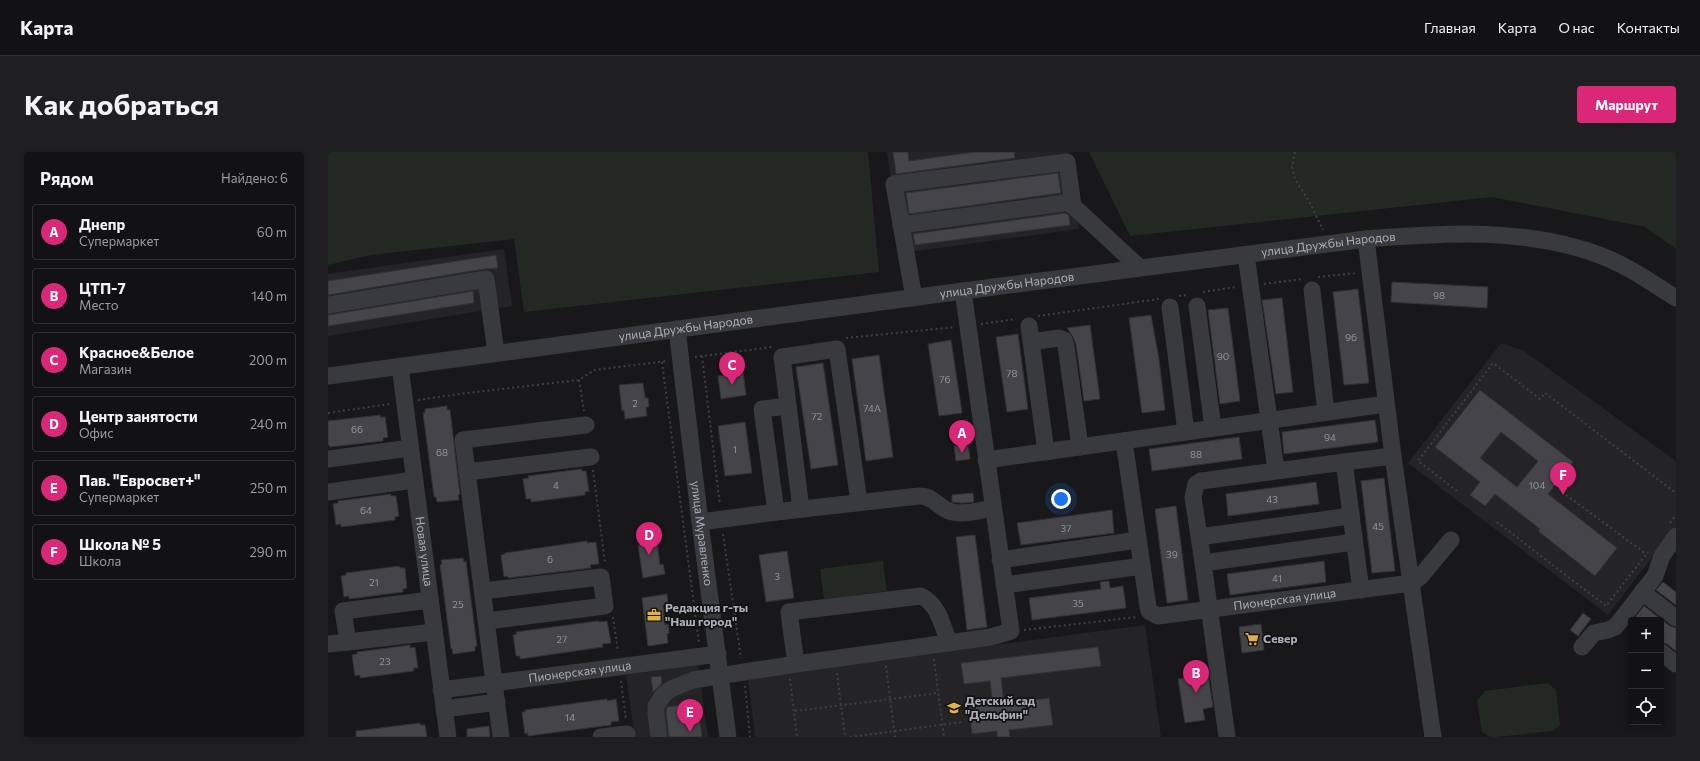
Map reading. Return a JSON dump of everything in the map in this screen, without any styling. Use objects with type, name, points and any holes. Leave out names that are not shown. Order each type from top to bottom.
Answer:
[{"type":"street","points":[[914,298],[894,184],[1067,162],[1073,206],[1140,268]]},
{"type":"street","points":[[901,225],[1072,202]]},
{"type":"street","name":"улица Дружбы Народов","points":[[328,376],[1366,239],[1460,234],[1500,235],[1551,242],[1602,256],[1625,267],[1676,298]]},
{"type":"street","points":[[1366,239],[1386,404],[1433,737]]},
{"type":"street","points":[[1246,255],[1276,470]]},
{"type":"street","points":[[328,305],[486,279],[496,353]]},
{"type":"street","points":[[1312,282],[1326,412]]},
{"type":"street","points":[[659,737],[656,706],[664,694],[671,689],[693,680],[743,672],[793,671],[991,637],[1011,632],[963,291]]},
{"type":"street","points":[[1194,298],[1213,428]]},
{"type":"street","points":[[1169,301],[1186,432]]},
{"type":"street","points":[[1046,452],[1029,326],[1064,340],[1080,447]]},
{"type":"street","name":"улица Муравленко","points":[[677,329],[700,522],[710,655],[721,675],[728,737]]},
{"type":"street","points":[[801,509],[782,357],[837,349],[859,502]]},
{"type":"street","name":"Новая улица","points":[[400,366],[448,737]]},
{"type":"street","points":[[986,460],[1386,404]]},
{"type":"street","points":[[776,512],[762,409],[788,406]]},
{"type":"street","points":[[501,737],[463,440],[586,425]]},
{"type":"street","points":[[1124,441],[1150,612],[1158,616]]},
{"type":"street","points":[[328,459],[410,448]]},
{"type":"street","points":[[1227,737],[1193,497],[1196,484],[1201,481],[1276,470],[1393,456]]},
{"type":"street","points":[[467,472],[591,457]]},
{"type":"street","points":[[1344,462],[1361,590]]},
{"type":"street","points":[[328,492],[414,480]]},
{"type":"street","points":[[700,522],[859,502],[924,496],[928,496],[944,509],[953,512],[993,508]]},
{"type":"street","points":[[1199,537],[1350,516]]},
{"type":"street","points":[[1582,647],[1594,633],[1626,625],[1642,592],[1655,576],[1672,531]]},
{"type":"street","points":[[1000,560],[1138,540]]},
{"type":"street","points":[[1412,583],[1420,577],[1451,540]]},
{"type":"street","points":[[1203,563],[1354,542]]},
{"type":"street","points":[[1004,585],[1142,566]]},
{"type":"street","points":[[483,591],[601,577],[605,606],[487,621]]},
{"type":"street","name":"Пионерская улица","points":[[1158,616],[1412,583]]},
{"type":"street","points":[[1642,592],[1676,618]]},
{"type":"street","points":[[793,671],[789,612],[921,596],[929,600],[935,607],[949,643]]},
{"type":"street","points":[[348,642],[344,611],[430,600]]},
{"type":"street","points":[[328,644],[434,632]]},
{"type":"street","points":[[1662,653],[1676,664]]},
{"type":"street","name":"Пионерская улица","points":[[442,690],[710,655]]},
{"type":"street","points":[[444,709],[497,702]]},
{"type":"street","points":[[601,737],[627,734]]},
{"type":"path","points":[[1295,152],[1292,167],[1295,180],[1310,203],[1329,244]]},
{"type":"path","points":[[845,338],[968,326],[1029,326],[1169,301],[1194,298],[1250,285],[1312,282],[1369,272]]},
{"type":"path","points":[[328,413],[459,394],[578,380],[594,370],[775,346]]},
{"type":"path","points":[[702,356],[721,519],[743,672],[750,737]]},
{"type":"path","points":[[662,362],[710,655]]},
{"type":"path","points":[[1457,491],[1418,461],[1493,363],[1540,399],[1545,393],[1676,493]]},
{"type":"path","points":[[578,380],[586,425]]},
{"type":"path","points":[[591,457],[606,566]]},
{"type":"path","points":[[1558,489],[1646,554]]},
{"type":"path","points":[[1672,531],[1676,515]]},
{"type":"path","points":[[1497,522],[1606,606],[1650,549]]},
{"type":"path","points":[[612,612],[620,667],[627,734]]},
{"type":"path","points":[[1011,632],[1130,617],[1158,616]]},
{"type":"path","points":[[927,661],[934,660],[944,737]]},
{"type":"path","points":[[879,667],[893,665]]},
{"type":"path","points":[[886,666],[895,737]]},
{"type":"path","points":[[793,671],[794,711],[798,737]]},
{"type":"path","points":[[844,672],[837,672],[845,737]]},
{"type":"path","points":[[794,711],[938,693]]},
{"type":"path","points":[[850,737],[962,722]]},
{"type":"shaded area","points":[[328,152],[868,152],[879,272],[524,312],[514,239],[371,255],[328,265]]},
{"type":"shaded area","points":[[887,152],[1069,152],[1079,229],[901,253]]},
{"type":"shaded area","points":[[1089,152],[1676,152],[1676,249],[1645,227],[1492,197],[1130,236]]},
{"type":"shaded area","points":[[504,249],[512,306],[328,336],[328,274]]},
{"type":"shaded area","points":[[1501,343],[1524,351],[1676,461],[1676,526],[1608,615],[1408,463]]},
{"type":"shaded area","points":[[883,561],[887,591],[824,599],[820,569]]},
{"type":"shaded area","name":"Детский сад \"Дельфин\"","points":[[1145,625],[1161,737],[755,737],[748,678]]},
{"type":"shaded area","points":[[698,665],[708,737],[635,737],[626,675]]},
{"type":"shaded area","points":[[1548,683],[1556,690],[1560,725],[1553,731],[1497,737],[1490,737],[1482,732],[1477,701],[1485,691]]},
{"type":"building","points":[[893,152],[908,152],[909,161],[975,152],[1014,152],[1015,158],[896,174]]},
{"type":"building","points":[[1058,173],[1061,193],[909,214],[906,193]]},
{"type":"building","points":[[1066,213],[1069,216],[1070,225],[915,245],[913,234]]},
{"type":"building","points":[[496,255],[498,268],[484,269],[328,295],[328,281]]},
{"type":"building","points":[[1392,282],[1488,287],[1487,308],[1391,302]]},
{"type":"building","points":[[1358,289],[1369,383],[1344,385],[1333,292]]},
{"type":"building","points":[[473,291],[474,303],[328,326],[328,315]]},
{"type":"building","points":[[1282,298],[1293,392],[1276,394],[1262,300]]},
{"type":"building","points":[[1228,308],[1240,401],[1220,404],[1208,310]]},
{"type":"building","points":[[1151,315],[1159,359],[1165,410],[1142,413],[1129,318]]},
{"type":"building","points":[[1090,325],[1100,399],[1084,401],[1076,344],[1067,328]]},
{"type":"building","points":[[1018,334],[1028,409],[1007,412],[996,337]]},
{"type":"building","points":[[951,340],[962,413],[939,416],[928,344]]},
{"type":"building","points":[[879,355],[893,457],[866,461],[852,359]]},
{"type":"building","points":[[823,363],[838,465],[811,469],[796,367]]},
{"type":"building","points":[[743,372],[746,395],[721,399],[718,376]]},
{"type":"building","points":[[643,383],[645,398],[648,398],[649,407],[646,407],[647,416],[625,419],[624,410],[622,411],[619,385]]},
{"type":"building","points":[[1480,390],[1573,462],[1548,494],[1617,548],[1595,576],[1538,531],[1540,529],[1495,494],[1485,506],[1470,495],[1480,482],[1435,447]],"holes":[[[1501,432],[1538,461],[1517,487],[1480,458]]]},
{"type":"building","points":[[447,406],[447,410],[450,410],[460,494],[458,495],[459,500],[437,502],[436,497],[434,497],[423,413],[425,413],[425,409]]},
{"type":"building","points":[[380,415],[380,417],[385,417],[388,437],[383,438],[383,441],[330,447],[328,445],[328,421]]},
{"type":"building","points":[[1375,420],[1378,442],[1284,454],[1282,432]]},
{"type":"building","points":[[745,422],[752,473],[725,476],[718,426]]},
{"type":"building","points":[[1239,437],[1242,459],[1152,471],[1149,449]]},
{"type":"building","points":[[968,444],[970,459],[956,461],[954,446]]},
{"type":"building","points":[[581,469],[582,471],[586,471],[589,491],[585,492],[585,495],[531,502],[531,499],[526,499],[523,479],[529,478],[528,476]]},
{"type":"building","points":[[1384,478],[1395,571],[1372,573],[1361,481]]},
{"type":"building","points":[[1316,482],[1319,504],[1228,516],[1226,494]]},
{"type":"building","points":[[973,493],[974,502],[952,502],[952,495]]},
{"type":"building","points":[[391,494],[391,496],[396,496],[399,516],[395,517],[395,520],[341,527],[341,524],[336,525],[333,504],[338,503],[338,501]]},
{"type":"building","points":[[1176,506],[1188,600],[1167,603],[1155,509]]},
{"type":"building","points":[[1112,510],[1114,533],[1021,545],[1017,523]]},
{"type":"building","points":[[975,535],[987,627],[967,630],[956,537]]},
{"type":"building","points":[[587,541],[587,543],[596,542],[599,564],[590,565],[591,568],[508,578],[508,576],[504,577],[501,555],[505,553]]},
{"type":"building","points":[[657,542],[660,565],[663,564],[665,574],[643,578],[638,545]]},
{"type":"building","points":[[787,551],[794,598],[766,602],[759,555]]},
{"type":"building","points":[[463,558],[464,562],[466,561],[477,646],[475,646],[475,651],[453,654],[452,648],[451,649],[440,565],[442,564],[441,560]]},
{"type":"building","points":[[1324,561],[1326,582],[1230,595],[1227,574]]},
{"type":"building","points":[[399,566],[400,568],[405,568],[407,588],[403,589],[403,592],[349,599],[349,596],[344,597],[341,576],[346,575],[346,573]]},
{"type":"building","points":[[1109,581],[1110,588],[1123,586],[1126,608],[1032,620],[1029,598],[1101,589],[1100,582]]},
{"type":"building","points":[[1663,582],[1676,592],[1676,605],[1656,590]]},
{"type":"building","name":"Редакция г-ты \"Наш город\"","points":[[667,594],[668,604],[663,605],[665,625],[668,624],[668,643],[648,646],[642,598]]},
{"type":"building","points":[[1644,606],[1658,617],[1635,617]]},
{"type":"building","points":[[1583,613],[1591,619],[1578,636],[1570,630]]},
{"type":"building","points":[[607,621],[611,643],[602,644],[603,647],[520,659],[520,656],[516,656],[513,635],[517,634],[516,632]]},
{"type":"building","points":[[1664,621],[1676,628],[1676,651],[1664,643]]},
{"type":"building","name":"Север","points":[[1261,624],[1264,650],[1242,653],[1239,627]]},
{"type":"building","points":[[410,645],[410,648],[415,647],[418,668],[413,668],[414,671],[360,678],[360,675],[355,676],[352,655],[357,654],[357,652]]},
{"type":"building","points":[[1098,647],[1101,666],[1001,678],[1004,704],[1049,698],[1053,725],[1009,730],[1010,737],[997,737],[997,731],[972,734],[969,707],[993,704],[990,681],[964,684],[961,663]]},
{"type":"building","points":[[1208,674],[1213,707],[1203,709],[1205,720],[1185,723],[1178,679]]},
{"type":"building","points":[[661,676],[662,683],[653,692],[651,677]]},
{"type":"building","points":[[607,699],[607,701],[616,699],[619,721],[611,722],[611,725],[528,736],[528,733],[525,734],[522,712],[525,712],[525,710]]},
{"type":"building","points":[[698,703],[702,737],[669,737],[666,713],[667,707]]},
{"type":"building","points":[[420,723],[420,725],[425,725],[427,737],[356,737],[356,731]]},
{"type":"building","points":[[489,726],[490,737],[467,737],[467,729]]},
{"type":"place","name":"Красное&Белое","points":[[732,385]]},
{"type":"place","name":"Днепр","points":[[962,453]]},
{"type":"place","name":"Школа № 5","points":[[1563,495]]},
{"type":"place","name":"Центр занятости","points":[[649,555]]},
{"type":"place","name":"Редакция г-ты \"Наш город\"","points":[[654,615]]},
{"type":"place","name":"Север","points":[[1252,639]]},
{"type":"place","name":"ЦТП-7","points":[[1196,693]]},
{"type":"place","name":"Детский сад \"Дельфин\"","points":[[954,708]]},
{"type":"place","name":"Пав. \"Евросвет+\"","points":[[690,732]]}]
